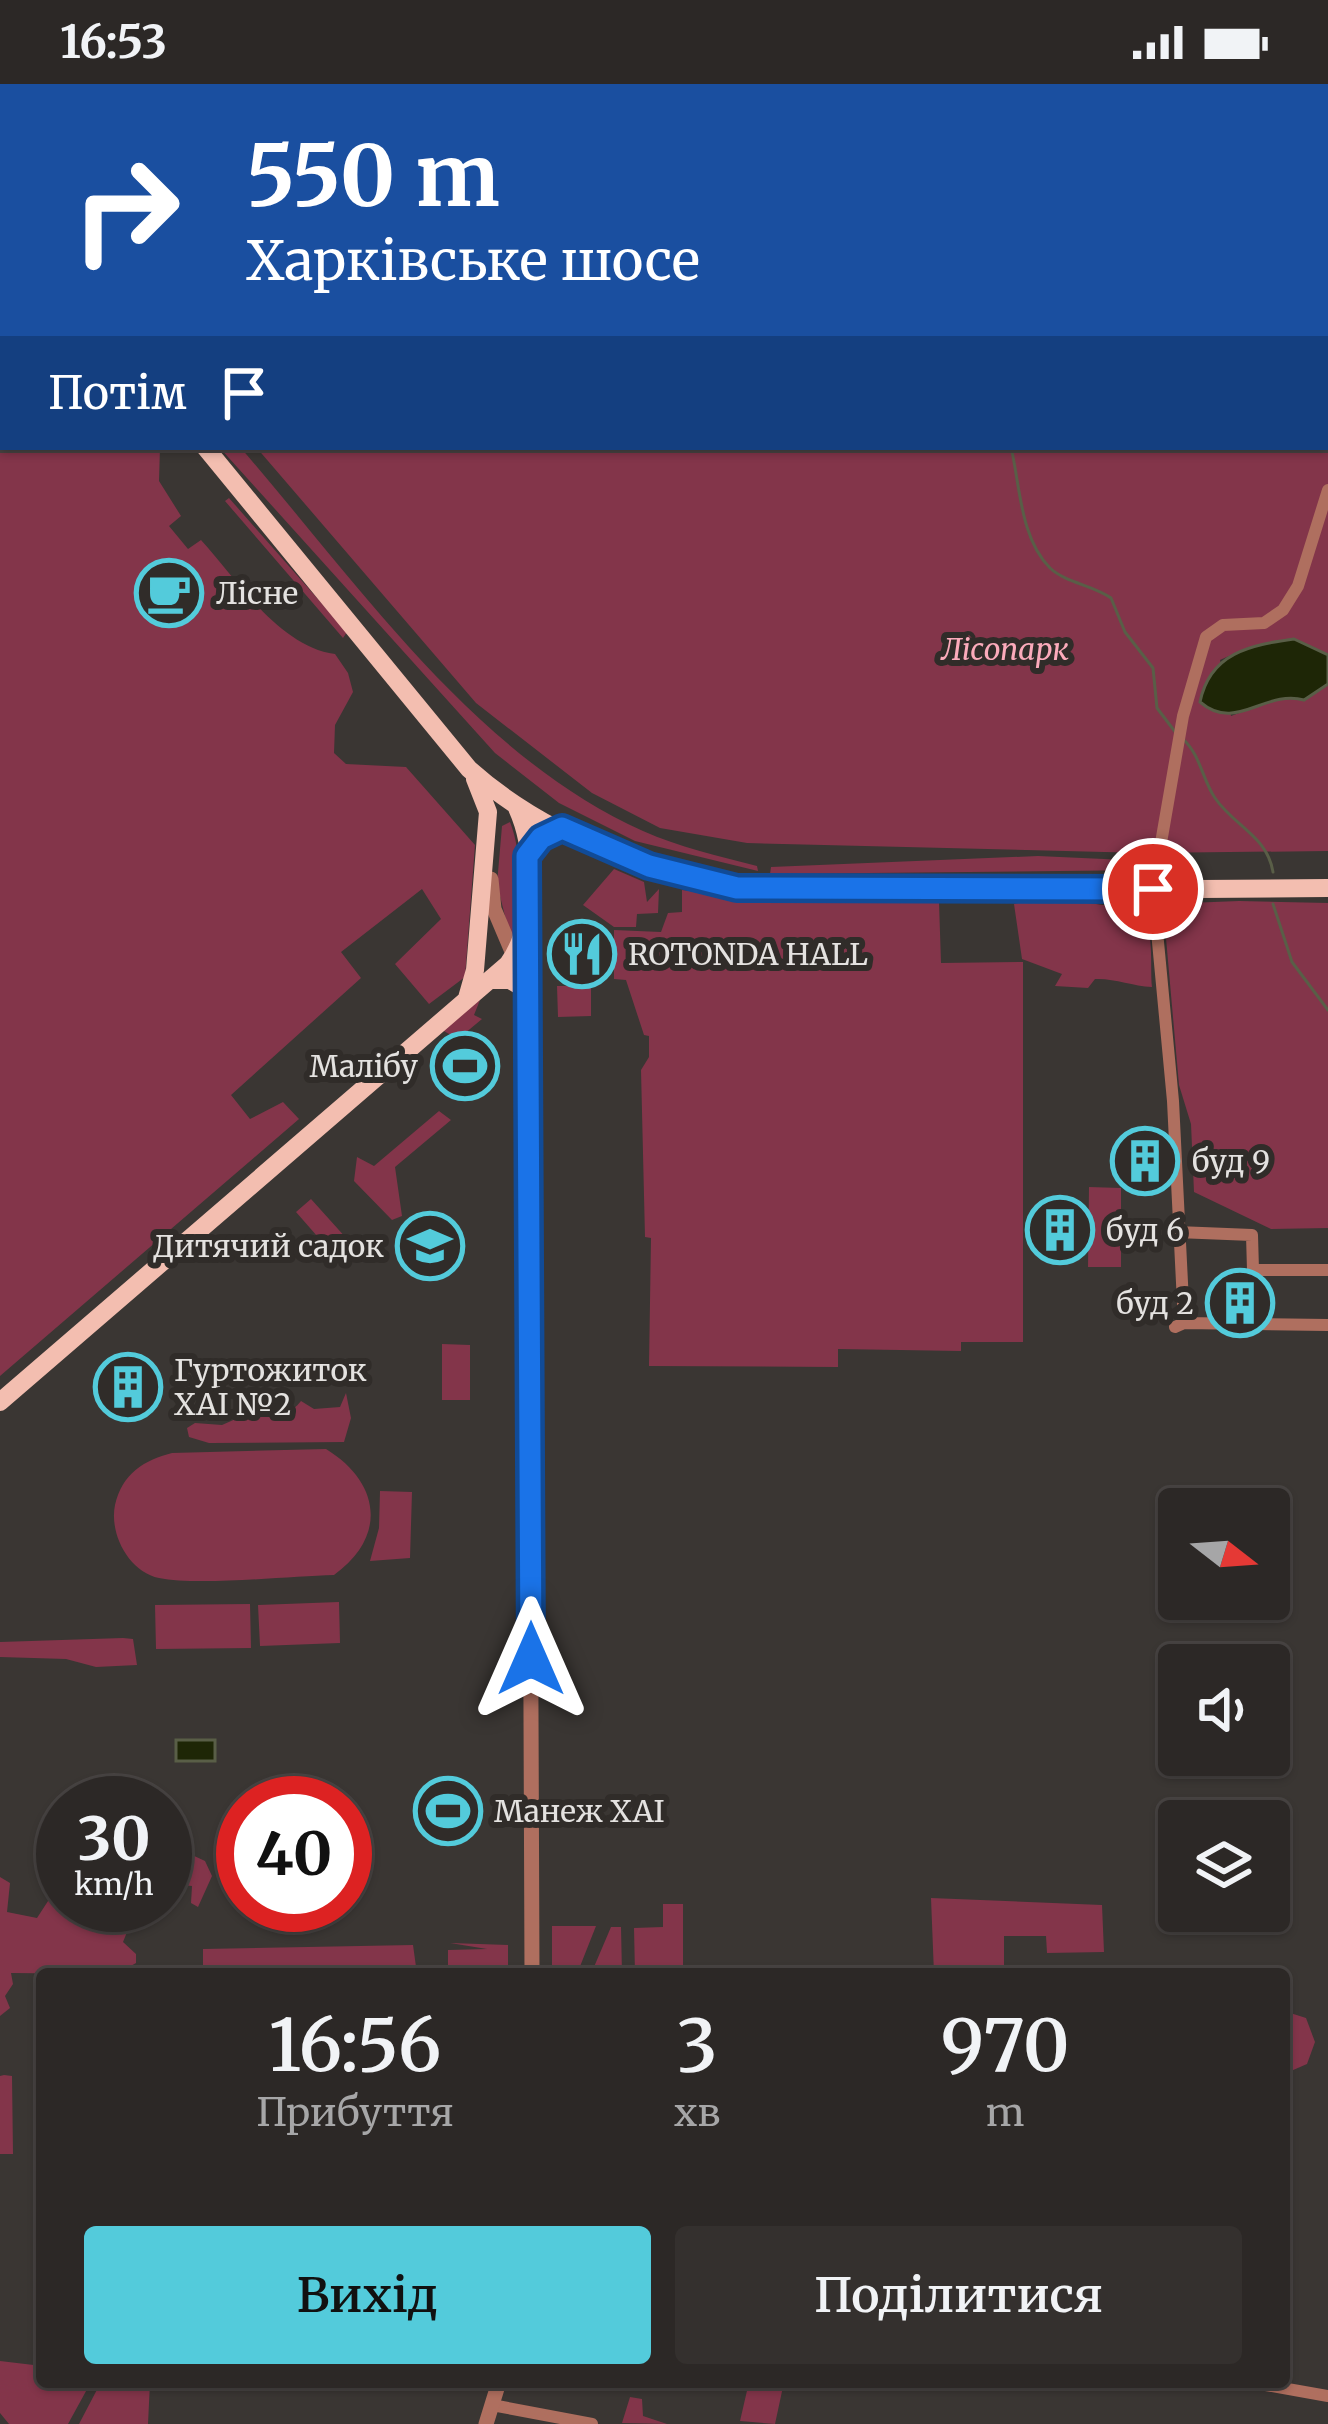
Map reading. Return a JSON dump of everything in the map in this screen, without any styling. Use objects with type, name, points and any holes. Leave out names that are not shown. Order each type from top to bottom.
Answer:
[{"type":"main road","points":[[207,450],[469,769],[520,813],[557,824],[649,866],[737,888],[1328,888]]},
{"type":"main road","points":[[426,718],[557,824]]},
{"type":"main road","points":[[467,998],[481,970],[493,844],[488,806],[469,769]]},
{"type":"main road","points":[[0,1402],[513,956],[527,934],[527,856],[520,813],[498,779]]},
{"type":"main road","points":[[467,998],[478,946],[488,806]]},
{"type":"main road","points":[[493,844],[498,827],[520,813]]},
{"type":"main road","points":[[527,856],[557,824]]},
{"type":"main road","points":[[490,980],[511,980],[530,992]]},
{"type":"street","points":[[1328,490],[1291,598],[1264,623],[1222,625],[1211,631],[1201,649],[1179,737],[1153,889],[1173,1102],[1179,1325],[1328,1325]]},
{"type":"street","points":[[491,878],[494,909],[530,992]]},
{"type":"street","points":[[527,934],[532,1968]]},
{"type":"street","points":[[1178,1232],[1252,1235],[1253,1270],[1328,1270]]},
{"type":"street","points":[[486,2424],[497,2388]]},
{"type":"street","points":[[1283,2388],[1328,2396]]},
{"type":"street","points":[[492,2405],[592,2424]]},
{"type":"green space","points":[[0,450],[160,450],[159,481],[181,516],[169,526],[188,549],[201,540],[278,625],[296,639],[335,654],[348,673],[353,692],[335,725],[334,753],[346,764],[406,767],[475,845],[465,977],[429,1004],[395,964],[441,919],[422,889],[341,952],[361,978],[231,1095],[250,1119],[283,1102],[299,1119],[0,1376]]},
{"type":"green space","points":[[222,450],[243,450],[422,662],[525,758],[582,798],[643,831],[757,866],[758,871],[635,841],[559,803],[495,753]]},
{"type":"green space","name":"Лісопарк","points":[[259,450],[1328,450],[1328,655],[1301,643],[1274,642],[1220,660],[1231,716],[1287,695],[1304,699],[1328,684],[1328,851],[1144,853],[747,843],[660,828],[592,793],[476,703]]},
{"type":"green space","points":[[229,498],[347,632],[343,638],[225,501]]},
{"type":"green space","points":[[510,822],[520,881],[511,940],[497,884],[502,826]]},
{"type":"green space","points":[[1038,856],[1148,861],[1150,870],[770,874],[771,867]]},
{"type":"green space","points":[[614,869],[644,882],[647,902],[659,889],[658,913],[637,914],[636,927],[614,927],[583,905]]},
{"type":"green space","points":[[682,890],[785,903],[939,902],[941,963],[1023,962],[1023,1342],[961,1342],[961,1351],[838,1349],[838,1367],[649,1366],[651,1238],[645,1237],[641,1070],[649,1057],[649,1036],[644,1035],[626,980],[614,979],[614,930],[661,932],[668,913],[682,912]]},
{"type":"green space","points":[[1032,900],[1125,909],[1144,919],[1152,987],[1102,979],[1095,979],[1088,988],[1055,986],[1062,974],[1022,959],[1014,904]]},
{"type":"green space","points":[[1328,903],[1328,1228],[1271,1229],[1194,1192],[1191,1124],[1179,1085],[1163,904]]},
{"type":"green space","points":[[557,986],[591,986],[591,1016],[558,1017]]},
{"type":"green space","points":[[480,1000],[474,1015],[482,1019],[458,1039],[442,1030]]},
{"type":"green space","points":[[439,1111],[451,1120],[395,1167],[402,1216],[392,1220],[354,1181],[357,1157],[374,1166]]},
{"type":"green space","points":[[1089,1187],[1121,1188],[1121,1267],[1088,1267]]},
{"type":"green space","points":[[311,1199],[347,1239],[331,1252],[296,1212]]},
{"type":"green space","points":[[442,1344],[470,1345],[470,1400],[442,1400]]},
{"type":"green space","points":[[346,1393],[351,1418],[344,1442],[209,1443],[189,1437],[187,1428],[195,1423],[222,1425],[247,1414],[276,1416],[301,1401],[314,1409],[340,1407]]},
{"type":"green space","points":[[326,1449],[358,1477],[371,1510],[363,1544],[334,1575],[220,1581],[159,1578],[130,1560],[118,1539],[114,1516],[118,1494],[136,1470],[152,1460],[172,1453]]},
{"type":"green space","points":[[380,1491],[412,1492],[410,1558],[370,1561],[379,1528]]},
{"type":"green space","points":[[339,1602],[340,1643],[260,1646],[258,1605]]},
{"type":"green space","points":[[250,1604],[251,1648],[156,1649],[155,1605]]},
{"type":"green space","points":[[133,1639],[137,1665],[96,1667],[66,1659],[0,1657],[0,1642]]},
{"type":"green space","points":[[192,1855],[205,1861],[212,1876],[198,1907],[192,1904]]},
{"type":"green space","points":[[0,1877],[10,1883],[7,1912],[36,1918],[36,1932],[127,1932],[123,1942],[136,1954],[136,1963],[127,1968],[36,1968],[36,1973],[11,1973],[13,1984],[5,1996],[10,2008],[0,2016]]},
{"type":"green space","points":[[931,1898],[1102,1905],[1104,1952],[1047,1953],[1046,1936],[1004,1936],[1004,1968],[934,1968]]},
{"type":"green space","points":[[663,1904],[683,1904],[683,1968],[635,1968],[634,1928],[663,1927]]},
{"type":"green space","points":[[552,1926],[596,1926],[579,1968],[552,1968]]},
{"type":"green space","points":[[611,1927],[621,1927],[622,1968],[594,1968]]},
{"type":"green space","points":[[450,1943],[508,1945],[508,1968],[448,1968],[448,1950],[487,1949]]},
{"type":"green space","points":[[413,1945],[416,1968],[203,1968],[203,1949]]},
{"type":"green space","points":[[1290,2013],[1306,2018],[1315,2042],[1307,2064],[1290,2071]]},
{"type":"green space","points":[[0,2076],[12,2076],[13,2154],[0,2154]]},
{"type":"green space","points":[[0,2361],[36,2365],[36,2388],[88,2388],[68,2424],[9,2424],[0,2413]]},
{"type":"green space","points":[[98,2388],[150,2388],[148,2424],[79,2424]]},
{"type":"green space","points":[[748,2388],[783,2388],[775,2424],[740,2421]]},
{"type":"green space","points":[[630,2397],[642,2399],[643,2416],[667,2424],[622,2423]]},
{"type":"shaded area","points":[[1294,639],[1328,655],[1328,684],[1304,700],[1276,700],[1238,712],[1213,710],[1200,702],[1213,672],[1234,654]]},
{"type":"shaded area","points":[[176,1740],[215,1740],[215,1761],[176,1761]]},
{"type":"waterway","points":[[1012,450],[1027,527],[1040,556],[1056,573],[1111,598],[1125,632],[1153,668],[1157,708],[1176,733]]},
{"type":"waterway","points":[[1183,739],[1215,798],[1257,840],[1273,872]]},
{"type":"waterway","points":[[1273,904],[1292,962],[1328,1010]]},
{"type":"place","name":"Лісне","points":[[169,593]]},
{"type":"place","name":"ROTONDA HALL","points":[[582,954]]},
{"type":"place","name":"Малібу","points":[[465,1066]]},
{"type":"place","name":"буд 9","points":[[1145,1161]]},
{"type":"place","name":"буд 6","points":[[1060,1230]]},
{"type":"place","name":"Дитячий садок","points":[[430,1246]]},
{"type":"place","name":"буд 2","points":[[1240,1303]]},
{"type":"place","name":"Гуртожиток ХАІ №2","points":[[128,1387]]},
{"type":"place","name":"Манеж ХАІ","points":[[448,1811]]},
{"type":"route","points":[[531,1659],[527,856],[535,844],[562,828],[649,866],[755,890],[1153,889]]}]
